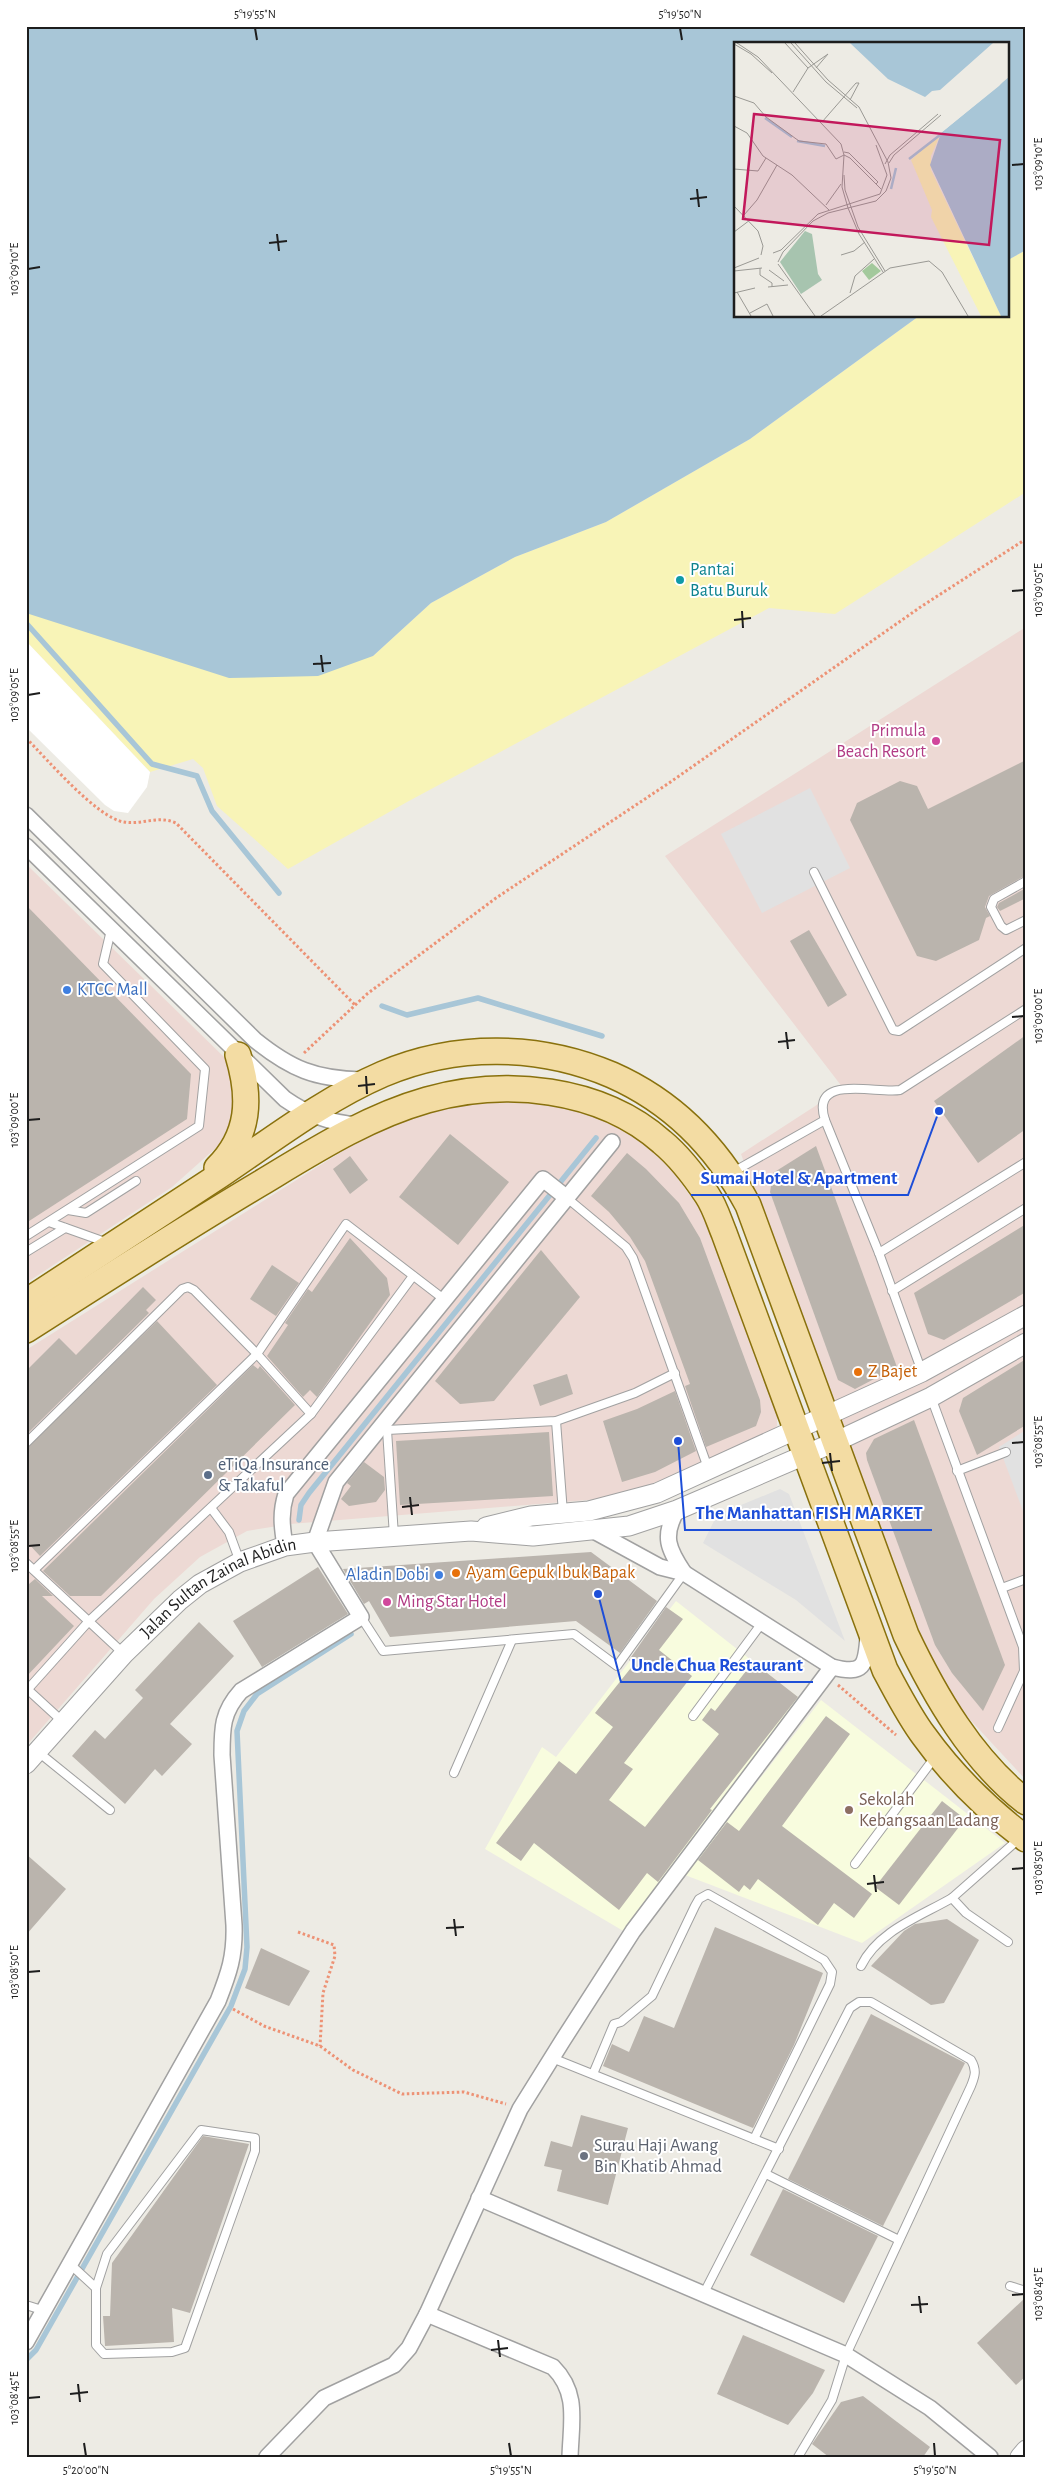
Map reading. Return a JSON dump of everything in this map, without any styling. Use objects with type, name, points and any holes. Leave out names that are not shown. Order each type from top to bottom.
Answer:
[{"type":"main road","points":[[26,1302],[310,1115],[369,1081],[420,1062],[455,1054],[488,1051],[561,1057],[629,1083],[664,1105],[698,1133],[731,1173],[748,1205],[906,1635],[926,1676],[969,1742],[998,1776],[1026,1802]]},
{"type":"main road","points":[[190,1195],[229,1156],[241,1133],[246,1094],[244,1075],[238,1055]]},
{"type":"main road","points":[[26,1330],[193,1223],[362,1125],[396,1110],[460,1092],[520,1089],[592,1101],[630,1120],[662,1142],[708,1197],[724,1233],[885,1670],[911,1716],[938,1754],[997,1817],[1024,1837]]},
{"type":"street","points":[[26,815],[255,1040],[278,1058],[314,1075],[332,1080],[369,1081]]},
{"type":"street","points":[[26,846],[285,1099],[310,1115],[334,1122],[362,1125]]},
{"type":"street","points":[[26,2342],[44,2311],[76,2271],[218,2001],[231,1968],[234,1950],[234,1925],[222,1755],[222,1729],[229,1705],[241,1692],[361,1617],[315,1542],[336,1482],[384,1429],[612,1142]]},
{"type":"street","points":[[285,1546],[281,1522],[286,1494],[543,1179],[567,1198]]},
{"type":"street","points":[[471,1531],[531,1516],[589,1511],[657,1493],[922,1372],[1026,1315]]},
{"type":"street","points":[[471,1531],[533,1536],[594,1531],[629,1526],[677,1510],[835,1442],[931,1397],[1026,1343]]},
{"type":"street","points":[[677,1510],[669,1524],[667,1538],[676,1561],[684,1573]]},
{"type":"street","name":"Jalan Sultan Zainal Abidin","points":[[32,1758],[62,1721],[124,1654],[200,1584],[240,1562],[285,1546],[315,1542],[471,1531]]},
{"type":"street","points":[[594,1531],[660,1567],[684,1573],[762,1623],[829,1671],[852,1671],[862,1666],[867,1658],[869,1628]]},
{"type":"street","points":[[268,2457],[324,2398],[394,2365],[409,2348],[427,2314],[520,2109],[633,1931],[829,1671]]},
{"type":"street","points":[[479,2198],[846,2355],[930,2408],[990,2457]]},
{"type":"street","points":[[427,2314],[553,2366],[564,2378],[569,2389],[572,2411],[570,2457]]},
{"type":"street","points":[[1020,2457],[1026,2450]]},
{"type":"lane","points":[[814,872],[893,1030],[899,1031],[1026,948]]},
{"type":"lane","points":[[1026,881],[994,899],[991,907],[1001,926],[1006,930],[1026,920]]},
{"type":"lane","points":[[26,1236],[199,1126],[205,1069],[103,964],[111,930]]},
{"type":"lane","points":[[922,1372],[879,1253],[821,1107],[824,1098],[837,1090],[849,1088],[887,1092],[900,1090],[1026,1009]]},
{"type":"lane","points":[[731,1173],[825,1120]]},
{"type":"lane","points":[[879,1253],[1026,1162]]},
{"type":"lane","points":[[68,1210],[86,1213],[136,1181]]},
{"type":"lane","points":[[567,1198],[626,1246],[633,1258],[709,1470]]},
{"type":"lane","points":[[892,1291],[1026,1208]]},
{"type":"lane","points":[[49,1222],[113,1245]]},
{"type":"lane","points":[[34,1570],[257,1354],[346,1224],[444,1300]]},
{"type":"lane","points":[[26,1252],[65,1228]]},
{"type":"lane","points":[[62,1721],[27,1688],[89,1621],[312,1414],[413,1276]]},
{"type":"lane","points":[[26,1443],[182,1290],[188,1287],[194,1290],[257,1354],[312,1414]]},
{"type":"lane","points":[[394,1536],[384,1429],[556,1421],[635,1393],[675,1373]]},
{"type":"lane","points":[[931,1397],[1023,1647],[1024,1671],[998,1728]]},
{"type":"lane","points":[[556,1421],[563,1513]]},
{"type":"lane","points":[[957,1471],[1006,1452]]},
{"type":"lane","points":[[211,1508],[229,1532],[240,1562]]},
{"type":"lane","points":[[26,1563],[124,1654]]},
{"type":"lane","points":[[361,1617],[383,1651],[574,1634],[617,1666],[684,1573]]},
{"type":"lane","points":[[1002,1588],[1026,1578]]},
{"type":"lane","points":[[693,1716],[762,1623]]},
{"type":"lane","points":[[454,1773],[512,1640]]},
{"type":"lane","points":[[855,1864],[938,1754]]},
{"type":"lane","points":[[32,1758],[110,1810]]},
{"type":"lane","points":[[861,1966],[868,1952],[878,1941],[952,1898],[1024,1837]]},
{"type":"lane","points":[[593,2074],[614,2024],[621,2022],[652,1996],[695,1906],[699,1899],[708,1894],[824,1960],[832,1972],[830,1984],[754,2139]]},
{"type":"lane","points":[[952,1898],[966,1913],[1008,1942]]},
{"type":"lane","points":[[704,2293],[850,2008],[859,2002],[872,2002],[971,2060],[975,2067],[976,2075],[846,2355],[832,2400],[798,2457]]},
{"type":"lane","points":[[552,2058],[779,2149]]},
{"type":"lane","points":[[76,2271],[96,2288],[96,2345],[104,2354],[172,2352],[185,2348],[255,2151],[255,2138],[201,2130],[107,2254],[96,2288]]},
{"type":"lane","points":[[766,2174],[899,2240]]},
{"type":"lane","points":[[1010,2286],[1026,2291]]},
{"type":"lane","points":[[26,2305],[44,2311]]},
{"type":"path","points":[[303,1054],[367,994],[496,898],[669,783],[914,612],[1026,539]]},
{"type":"path","points":[[26,738],[102,813],[124,822],[160,819],[176,823],[355,1005]]},
{"type":"path","points":[[829,1671],[900,1739]]},
{"type":"path","points":[[298,1932],[334,1944],[335,1956],[323,1993],[320,2046]]},
{"type":"path","points":[[235,2010],[264,2026],[320,2046],[353,2070],[402,2094],[464,2092],[520,2109]]},
{"type":"shaded area","points":[[1026,627],[1026,1780],[963,1712],[930,1658],[891,1564],[741,1154],[843,1088],[665,856]]},
{"type":"shaded area","points":[[810,788],[850,868],[762,913],[721,834]]},
{"type":"shaded area","points":[[26,864],[224,1057],[237,1081],[236,1100],[230,1125],[218,1146],[172,1187],[26,1283]]},
{"type":"shaded area","points":[[510,1099],[579,1109],[619,1125],[648,1146],[674,1173],[701,1211],[720,1255],[777,1411],[777,1426],[765,1437],[632,1492],[600,1499],[290,1524],[247,1531],[200,1557],[154,1599],[26,1746],[26,1350],[392,1120],[447,1102]]},
{"type":"shaded area","points":[[1026,1430],[1026,1519],[999,1447]]},
{"type":"shaded area","points":[[780,1489],[789,1494],[845,1641],[796,1600],[703,1543],[717,1515]]},
{"type":"shaded area","points":[[676,1601],[803,1701],[625,1932],[485,1849],[542,1747],[556,1757]]},
{"type":"shaded area","name":"Sekolah Kebangsaan Ladang","points":[[821,1700],[1005,1843],[862,1943],[685,1875]]},
{"type":"sand","name":"Pantai Batu Buruk","points":[[1026,250],[1026,492],[835,614],[769,608],[407,802],[288,869],[217,806],[203,768],[193,759],[150,772],[26,641],[26,612],[373,656],[431,603],[515,557],[606,522],[750,439],[916,318],[1010,318],[1010,259]]},
{"type":"water","points":[[26,26],[1026,26],[1026,250],[1010,259],[1010,42],[734,42],[734,318],[916,318],[750,439],[606,522],[515,557],[431,603],[373,656],[318,676],[229,678],[26,613]]},
{"type":"pier","points":[[26,641],[150,772],[147,787],[128,813],[114,811],[105,805],[26,727]]},
{"type":"building","points":[[1026,760],[1026,875],[989,896],[985,907],[990,916],[986,918],[979,940],[936,961],[917,956],[850,820],[857,803],[900,781],[917,786],[928,809]]},
{"type":"building","points":[[1026,888],[1026,898],[1000,911],[997,907],[999,903]]},
{"type":"building","name":"KTCC Mall","points":[[26,905],[191,1074],[187,1119],[26,1223]]},
{"type":"building","points":[[809,930],[847,995],[828,1007],[790,941]]},
{"type":"building","points":[[1026,1035],[1026,1129],[978,1163],[934,1101]]},
{"type":"building","points":[[450,1134],[509,1182],[458,1245],[399,1197]]},
{"type":"building","points":[[816,1146],[897,1367],[855,1389],[838,1380],[770,1192],[773,1173]]},
{"type":"building","points":[[627,1153],[646,1169],[679,1203],[700,1238],[760,1400],[761,1412],[756,1426],[706,1447],[685,1386],[690,1384],[645,1261],[630,1237],[609,1212],[591,1196]]},
{"type":"building","points":[[350,1156],[368,1180],[350,1194],[333,1169]]},
{"type":"building","points":[[1026,1224],[1026,1292],[944,1340],[928,1334],[914,1293]]},
{"type":"building","points":[[350,1238],[387,1278],[390,1295],[317,1397],[310,1390],[303,1397],[267,1356],[288,1325],[285,1323],[308,1289],[312,1292]]},
{"type":"building","points":[[541,1250],[580,1297],[494,1401],[460,1404],[435,1381]]},
{"type":"building","points":[[272,1265],[299,1283],[276,1316],[250,1299]]},
{"type":"building","points":[[143,1287],[156,1300],[146,1310],[149,1313],[26,1435],[26,1371],[59,1338],[76,1355]]},
{"type":"building","points":[[157,1321],[217,1385],[40,1556],[26,1541],[26,1448]]},
{"type":"building","points":[[1026,1359],[1026,1425],[977,1455],[959,1411],[963,1398]]},
{"type":"building","points":[[253,1365],[258,1369],[260,1366],[295,1405],[101,1596],[70,1596],[43,1571]]},
{"type":"building","points":[[567,1374],[573,1394],[540,1406],[533,1385]]},
{"type":"building","points":[[675,1391],[696,1451],[655,1472],[622,1482],[603,1421],[637,1409]]},
{"type":"building","points":[[914,1420],[1005,1665],[983,1711],[952,1673],[935,1645],[867,1460],[866,1453],[874,1439]]},
{"type":"building","points":[[549,1432],[553,1496],[400,1505],[396,1441]]},
{"type":"building","points":[[364,1462],[384,1477],[385,1490],[376,1502],[349,1506],[341,1499],[351,1486],[347,1483]]},
{"type":"building","points":[[591,1552],[657,1601],[620,1653],[576,1621],[390,1637],[369,1601],[364,1604],[343,1569]]},
{"type":"building","points":[[318,1567],[348,1614],[262,1667],[233,1621]]},
{"type":"building","points":[[35,1579],[53,1596],[42,1596],[74,1626],[26,1677],[26,1581],[29,1584]]},
{"type":"building","points":[[666,1607],[683,1619],[659,1650],[692,1676],[624,1763],[633,1769],[609,1800],[645,1827],[719,1734],[702,1720],[711,1708],[715,1711],[753,1662],[798,1697],[710,1809],[712,1810],[658,1882],[647,1873],[619,1910],[534,1843],[521,1861],[496,1843],[559,1761],[576,1774],[613,1727],[595,1713],[634,1664],[629,1660]]},
{"type":"building","points":[[199,1622],[234,1656],[170,1724],[192,1744],[162,1776],[155,1769],[125,1804],[72,1756],[95,1730],[105,1739],[143,1698],[135,1690]]},
{"type":"building","points":[[826,1716],[850,1734],[782,1826],[872,1894],[854,1918],[834,1903],[818,1925],[758,1879],[750,1890],[744,1885],[739,1892],[698,1860],[727,1822],[739,1831]]},
{"type":"building","points":[[942,1801],[965,1819],[899,1905],[875,1887]]},
{"type":"building","points":[[26,1854],[66,1889],[26,1935]]},
{"type":"building","points":[[947,1919],[979,1940],[944,2003],[931,2005],[871,1966],[904,1931],[915,1924]]},
{"type":"building","points":[[715,1927],[823,1973],[794,2045],[753,2128],[603,2066],[612,2044],[629,2052],[644,2016],[674,2028]]},
{"type":"building","points":[[261,1948],[310,1971],[289,2006],[245,1988]]},
{"type":"building","points":[[871,2014],[965,2063],[883,2226],[788,2179]]},
{"type":"building","name":"Surau Haji Awang Bin Khatib Ahmad","points":[[581,2115],[628,2128],[608,2205],[557,2191],[562,2170],[544,2166],[551,2141],[572,2147]]},
{"type":"building","points":[[203,2136],[249,2144],[190,2313],[172,2308],[174,2342],[105,2346],[103,2316],[110,2316],[112,2263]]},
{"type":"building","points":[[783,2189],[878,2236],[844,2303],[750,2255]]},
{"type":"building","points":[[1026,2297],[1026,2376],[1016,2385],[977,2343]]},
{"type":"building","points":[[743,2335],[825,2370],[813,2393],[788,2425],[717,2394]]},
{"type":"building","points":[[863,2396],[930,2447],[923,2457],[829,2457],[812,2444],[841,2402]]},
{"type":"waterway","points":[[26,623],[152,764],[197,776],[212,811],[279,893]]},
{"type":"waterway","points":[[382,1006],[407,1015],[478,998],[602,1036]]},
{"type":"waterway","points":[[299,1520],[301,1505],[309,1493],[596,1138]]},
{"type":"waterway","points":[[26,2360],[36,2350],[231,2006],[245,1969],[247,1947],[237,1731],[244,1711],[257,1694],[351,1634]]},
{"type":"place","name":"Pantai Batu Buruk","points":[[680,580]]},
{"type":"place","name":"Primula Beach Resort","points":[[936,741]]},
{"type":"place","name":"KTCC Mall","points":[[67,990]]},
{"type":"place","name":"Sumai Hotel & Apartment","points":[[939,1111]]},
{"type":"place","name":"Z Bajet","points":[[858,1372]]},
{"type":"place","name":"The Manhattan FISH MARKET","points":[[678,1441]]},
{"type":"place","name":"eTiQa Insurance & Takaful","points":[[208,1475]]},
{"type":"place","name":"Ayam Gepuk Ibuk Bapak","points":[[456,1573]]},
{"type":"place","name":"Aladin Dobi","points":[[439,1575]]},
{"type":"place","name":"Uncle Chua Restaurant","points":[[598,1594]]},
{"type":"place","name":"Ming Star Hotel","points":[[387,1602]]},
{"type":"place","name":"Sekolah Kebangsaan Ladang","points":[[849,1810]]},
{"type":"place","name":"Surau Haji Awang Bin Khatib Ahmad","points":[[584,2156]]}]
